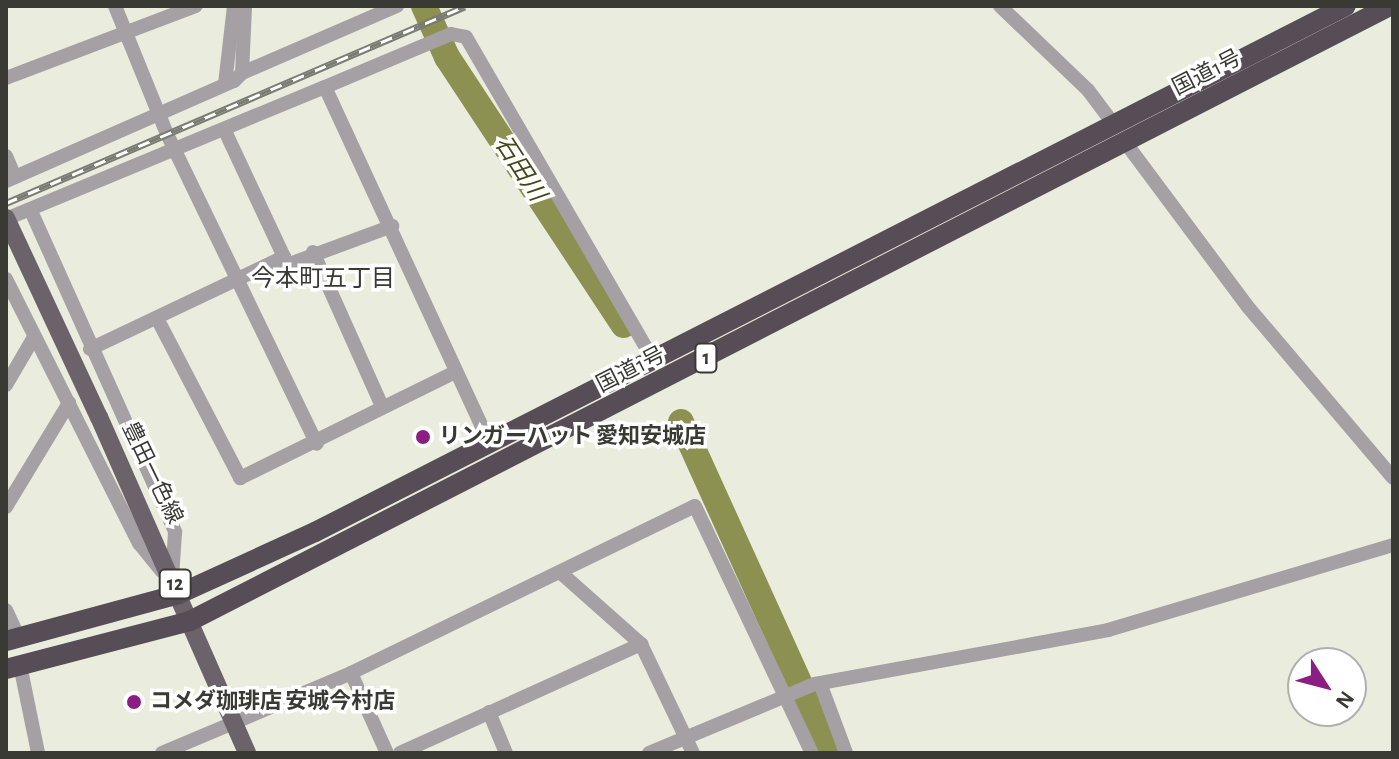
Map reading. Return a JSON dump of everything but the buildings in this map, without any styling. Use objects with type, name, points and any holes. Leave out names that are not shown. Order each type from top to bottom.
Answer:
[{"type":"highway","name":"国道1号","points":[[13,667],[190,621],[1120,134],[1346,6]]},
{"type":"highway","name":"国道1号","points":[[13,640],[175,586],[489,442],[653,359],[1390,6]]},
{"type":"main road","name":"豊田一色線","points":[[6,218],[99,417],[247,753]]},
{"type":"street","points":[[115,6],[159,112],[237,283],[317,444]]},
{"type":"street","points":[[6,78],[196,6]]},
{"type":"street","points":[[225,84],[234,6]]},
{"type":"street","points":[[242,73],[245,6]]},
{"type":"street","points":[[6,156],[11,179],[397,6]]},
{"type":"street","points":[[1000,6],[1088,90],[1248,307],[1393,478]]},
{"type":"street","points":[[6,218],[31,211],[175,147],[225,131],[451,34],[466,37],[653,359]]},
{"type":"street","points":[[325,87],[392,226],[489,442]]},
{"type":"street","points":[[92,352],[160,324],[284,257],[225,131]]},
{"type":"street","points":[[31,211],[175,532],[175,586]]},
{"type":"street","points":[[92,352],[237,283],[313,252],[392,226]]},
{"type":"street","points":[[313,252],[381,404]]},
{"type":"street","points":[[7,284],[139,543],[175,586]]},
{"type":"street","points":[[160,324],[240,478],[317,444],[381,404],[455,372]]},
{"type":"street","points":[[6,385],[34,337]]},
{"type":"street","points":[[6,489],[67,399]]},
{"type":"street","points":[[6,507],[67,399]]},
{"type":"street","points":[[162,753],[351,673],[695,506],[790,694],[812,753]]},
{"type":"street","points":[[649,753],[818,683],[1108,630],[1393,545]]},
{"type":"street","points":[[561,573],[641,644],[693,753]]},
{"type":"street","points":[[6,610],[13,640]]},
{"type":"street","points":[[400,753],[641,644]]},
{"type":"street","points":[[13,667],[38,753]]},
{"type":"street","points":[[351,673],[387,753]]},
{"type":"street","points":[[818,683],[846,753]]},
{"type":"street","points":[[489,712],[506,753]]},
{"type":"waterway","name":"石田川","points":[[424,6],[447,57],[624,325]]},
{"type":"waterway","name":"石田川","points":[[681,422],[831,753]]},
{"type":"railway","points":[[6,203],[465,6]]},
{"type":"place","name":"リンガーハット 愛知安城店","points":[[423,437]]},
{"type":"place","name":"コメダ珈琲店 安城今村店","points":[[134,702]]},
{"type":"district","name":"今本町五丁目","points":[[323,280]]}]
